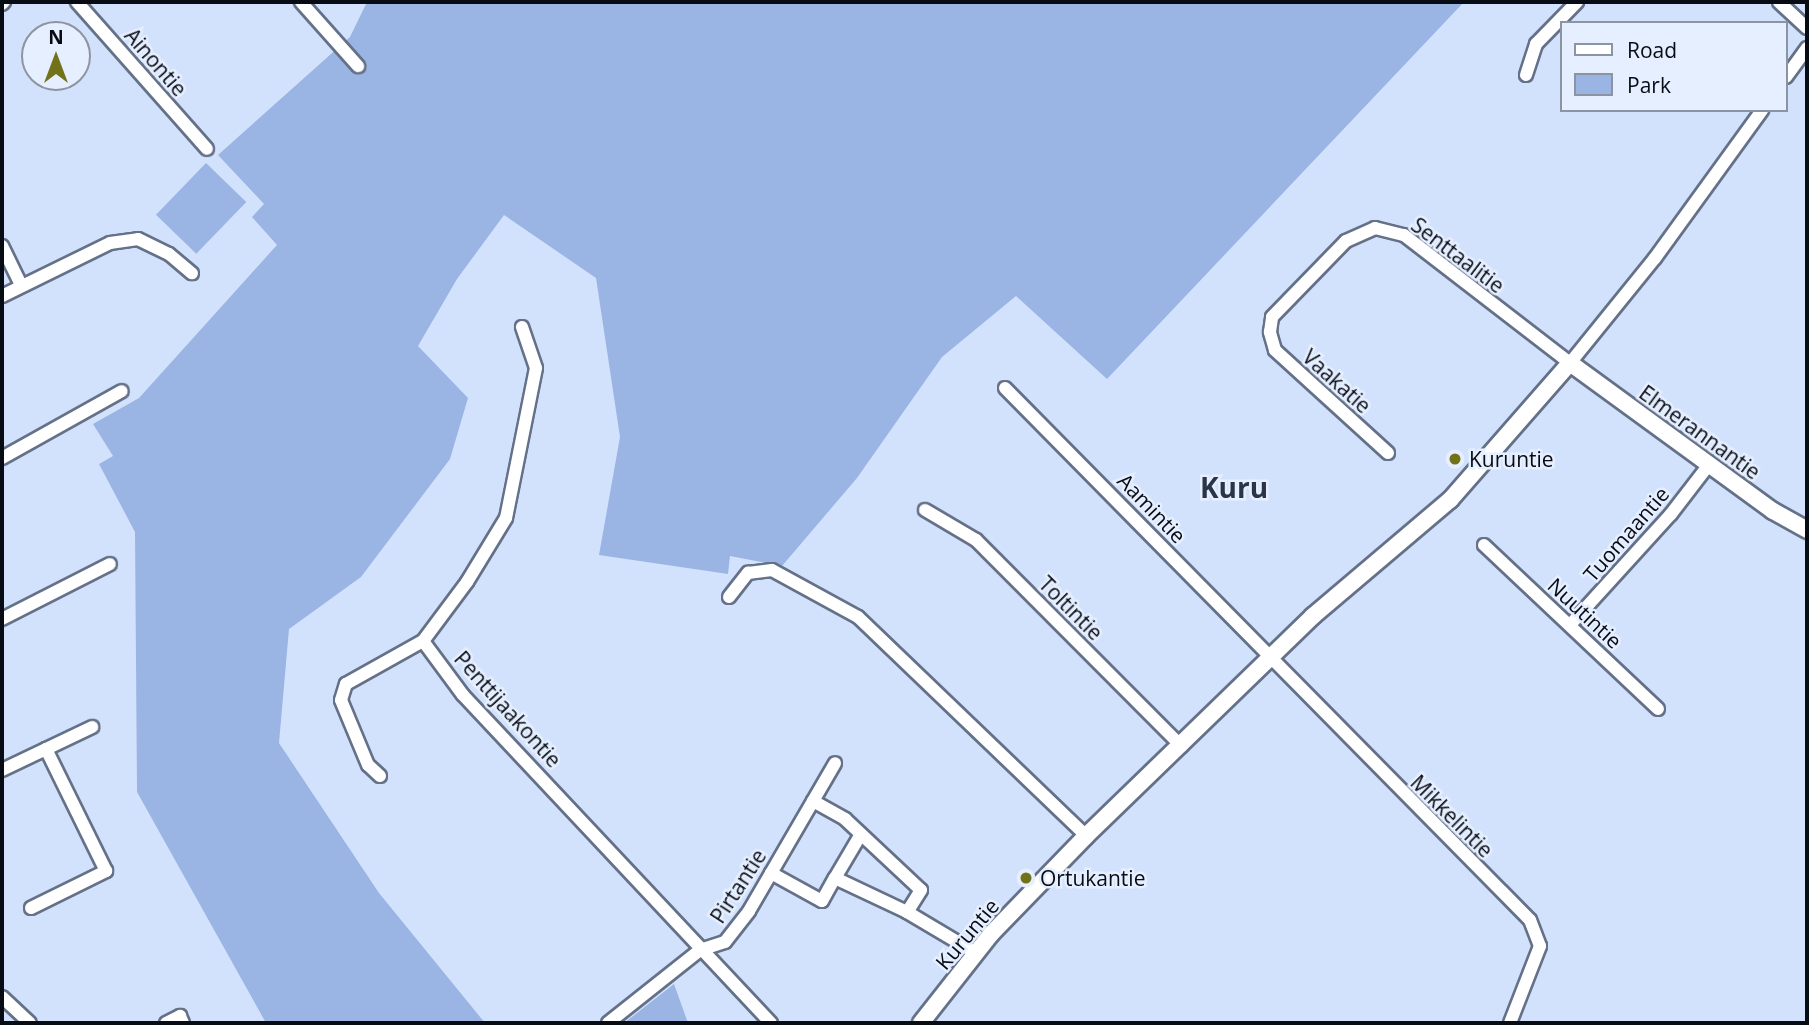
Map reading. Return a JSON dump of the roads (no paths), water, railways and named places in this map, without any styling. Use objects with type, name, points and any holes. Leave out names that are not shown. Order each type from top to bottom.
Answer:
[{"type":"street","name":"Ainontie","points":[[77,2],[207,149]]},
{"type":"street","points":[[301,2],[358,66]]},
{"type":"street","points":[[1526,75],[1536,44],[1577,2]]},
{"type":"street","points":[[1779,2],[1807,28]]},
{"type":"street","points":[[1788,74],[1807,48]]},
{"type":"street","name":"Kuruntie","points":[[921,1023],[976,953],[1086,836],[1357,576],[1450,500],[1570,363],[1655,258],[1761,112]]},
{"type":"street","name":"Senttaalitie","points":[[1270,332],[1272,317],[1346,241],[1375,228],[1387,229],[1425,250],[1570,363]]},
{"type":"street","points":[[2,296],[110,243],[138,239],[169,254],[192,273]]},
{"type":"street","points":[[2,246],[21,285]]},
{"type":"street","points":[[380,776],[368,765],[341,700],[346,684],[423,641],[467,582],[506,518],[536,368],[522,327]]},
{"type":"street","name":"Vaakatie","points":[[1270,332],[1275,350],[1388,453]]},
{"type":"street","name":"Elmerannantie","points":[[1570,363],[1708,466],[1807,530]]},
{"type":"street","name":"Aamintie","points":[[1004,388],[1270,658]]},
{"type":"street","points":[[2,458],[122,391]]},
{"type":"street","name":"Tuomaantie","points":[[1570,625],[1671,514],[1708,466]]},
{"type":"street","name":"Toltintie","points":[[925,510],[976,540],[1181,746]]},
{"type":"street","name":"Nuutintie","points":[[1485,545],[1658,709]]},
{"type":"street","points":[[2,619],[110,564]]},
{"type":"street","points":[[729,597],[748,573],[772,570],[858,617],[1086,836]]},
{"type":"street","name":"Penttijaakontie","points":[[423,641],[463,695],[520,750],[700,950],[771,1023]]},
{"type":"street","name":"Mikkelintie","points":[[1270,658],[1530,920],[1540,946],[1510,1023]]},
{"type":"street","points":[[2,770],[92,727]]},
{"type":"street","points":[[32,908],[106,871],[46,749]]},
{"type":"street","name":"Pirtantie","points":[[608,1023],[700,950],[725,942],[771,873],[835,763]]},
{"type":"street","points":[[813,801],[861,834],[921,890],[907,912]]},
{"type":"street","points":[[771,873],[822,901],[861,834]]},
{"type":"street","points":[[835,878],[907,912],[976,953]]},
{"type":"street","points":[[2,997],[30,1023]]},
{"type":"street","points":[[166,1023],[180,1016],[183,1023]]},
{"type":"place","name":"Kuruntie","points":[[1455,459]]},
{"type":"place","name":"Ortukantie","points":[[1026,878]]},
{"type":"district","name":"Kuru","points":[[1234,487]]}]
